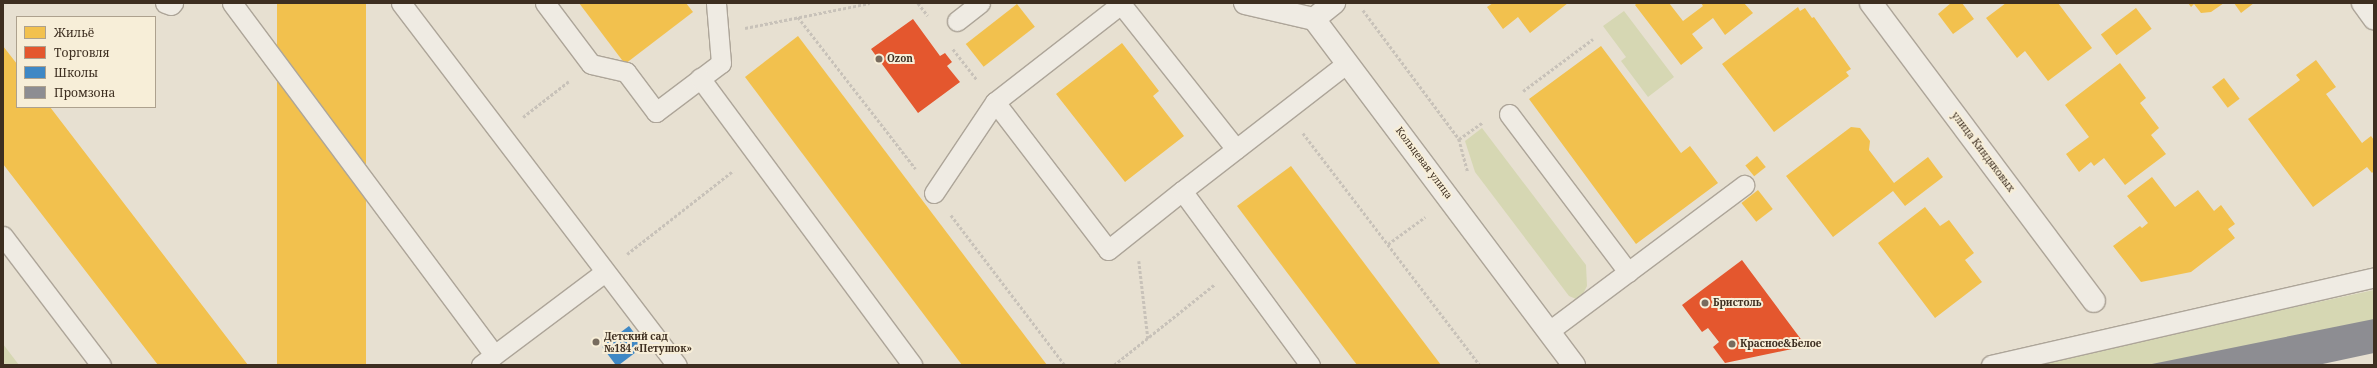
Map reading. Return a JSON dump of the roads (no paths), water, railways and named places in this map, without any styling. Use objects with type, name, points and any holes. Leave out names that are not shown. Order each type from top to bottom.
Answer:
[{"type":"street","points":[[1245,3],[1314,19],[1334,3]]},
{"type":"street","name":"улица Киндяковых","points":[[1871,3],[2094,302]]},
{"type":"street","points":[[2363,3],[2374,18]]},
{"type":"street","name":"Кольцевая улица","points":[[1314,19],[1574,365]]},
{"type":"lane","points":[[165,3],[171,5],[173,3]]},
{"type":"lane","points":[[232,3],[487,360],[605,272]]},
{"type":"lane","points":[[401,3],[677,365]]},
{"type":"lane","points":[[545,3],[591,64],[626,72],[656,112],[721,63],[716,3]]},
{"type":"lane","points":[[957,21],[980,3]]},
{"type":"lane","points":[[934,193],[995,102],[1122,3],[1236,149]]},
{"type":"lane","points":[[995,102],[1108,250],[1347,63]]},
{"type":"lane","points":[[700,78],[912,365]]},
{"type":"lane","points":[[1509,114],[1628,272]]},
{"type":"lane","points":[[1549,331],[1744,185]]},
{"type":"lane","points":[[1182,191],[1310,365]]},
{"type":"lane","points":[[3,236],[101,365]]},
{"type":"lane","points":[[1991,365],[2374,277]]},
{"type":"place","name":"Ozon","points":[[879,59]]},
{"type":"place","name":"Бристоль","points":[[1705,303]]},
{"type":"place","name":"Детский сад №184 «Петушок»","points":[[596,342]]},
{"type":"place","name":"Красное&Белое","points":[[1732,344]]}]
